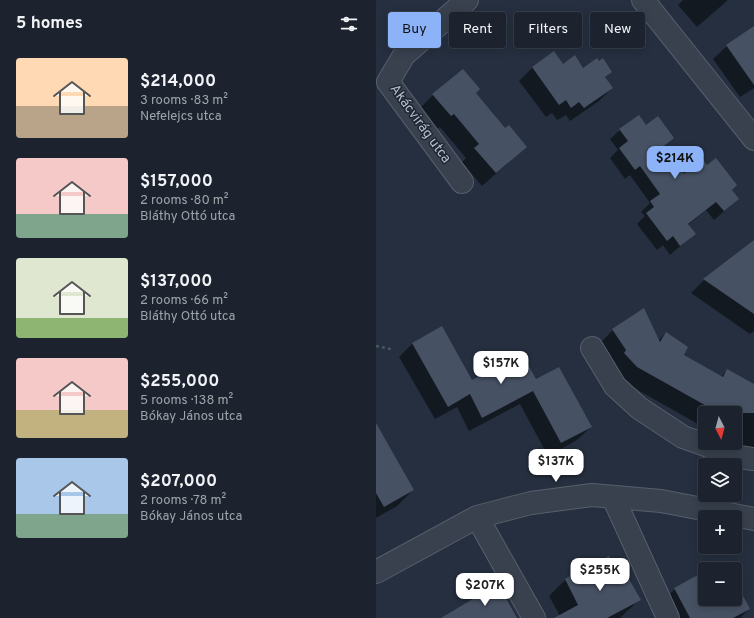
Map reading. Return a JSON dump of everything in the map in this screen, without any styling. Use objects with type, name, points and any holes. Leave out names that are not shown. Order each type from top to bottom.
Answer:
[{"type":"street","name":"Akácvirág utca","points":[[462,182],[388,82],[404,55],[467,0]]},
{"type":"street","points":[[643,0],[754,139]]},
{"type":"street","points":[[592,348],[615,386],[639,408],[683,437],[739,457],[754,459]]},
{"type":"street","points":[[376,572],[477,518],[531,503],[592,495],[661,501],[754,519]]},
{"type":"street","points":[[613,497],[668,618]]},
{"type":"street","points":[[477,518],[534,618]]},
{"type":"path","points":[[376,346],[391,349]]},
{"type":"building","points":[[754,26],[754,85],[726,45]]},
{"type":"building","points":[[554,51],[563,64],[575,55],[583,68],[597,58],[599,61],[603,58],[612,72],[605,77],[613,88],[584,108],[579,102],[571,108],[566,100],[559,105],[532,67]]},
{"type":"building","points":[[463,69],[480,89],[476,93],[505,128],[509,125],[527,147],[496,173],[474,148],[479,144],[454,114],[451,116],[432,94]]},
{"type":"building","points":[[639,115],[646,125],[658,116],[674,138],[664,146],[684,174],[703,159],[707,165],[716,158],[737,185],[732,190],[739,199],[724,211],[716,202],[688,224],[696,234],[680,246],[673,236],[667,241],[646,213],[654,207],[650,201],[660,194],[640,166],[635,170],[619,148],[628,141],[619,129]]},
{"type":"building","points":[[754,240],[754,314],[703,279]]},
{"type":"building","points":[[644,308],[660,342],[666,332],[688,347],[684,355],[723,377],[727,369],[754,384],[754,413],[742,413],[742,406],[707,406],[637,367],[624,353],[626,350],[612,329]]},
{"type":"building","points":[[442,326],[472,380],[522,354],[536,379],[559,367],[592,427],[561,443],[533,391],[482,418],[470,394],[448,407],[412,343]]},
{"type":"building","points":[[376,423],[414,490],[384,507],[376,493]]},
{"type":"building","points":[[609,556],[623,583],[629,579],[641,600],[607,618],[554,618],[578,605],[565,579]]},
{"type":"building","points":[[698,575],[698,606],[742,606],[742,594],[750,609],[733,618],[690,618],[674,588]]},
{"type":"building","points":[[498,584],[517,618],[441,618]]}]
